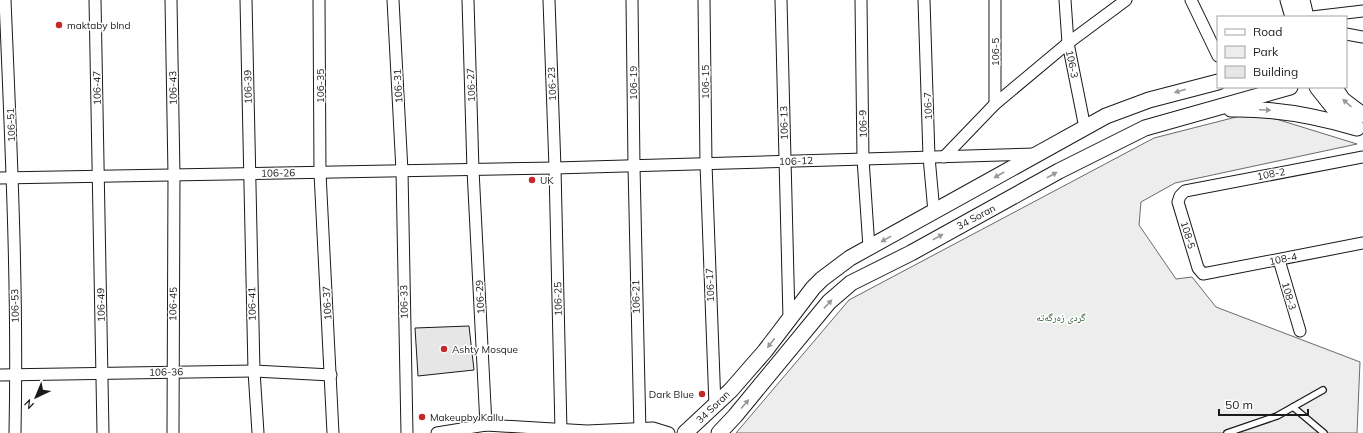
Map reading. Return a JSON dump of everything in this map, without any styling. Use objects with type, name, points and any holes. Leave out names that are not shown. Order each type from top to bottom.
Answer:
[{"type":"main road","points":[[1288,0],[1293,16]]},
{"type":"main road","points":[[1302,0],[1306,16]]},
{"type":"main road","name":"34 Soran","points":[[685,433],[715,406],[765,351],[804,298],[822,279],[850,258],[1106,116],[1149,100],[1217,82]]},
{"type":"main road","name":"34 Soran","points":[[719,433],[740,410],[829,302],[851,283],[1116,141],[1145,128],[1172,119],[1212,110],[1287,88]]},
{"type":"main road","points":[[1318,88],[1336,111],[1361,124]]},
{"type":"main road","points":[[1335,88],[1361,124]]},
{"type":"main road","points":[[1212,110],[1242,109],[1293,113],[1361,124]]},
{"type":"street","name":"106-51","points":[[5,0],[13,178]]},
{"type":"street","name":"106-47","points":[[95,0],[99,177]]},
{"type":"street","name":"106-43","points":[[171,0],[174,176]]},
{"type":"street","name":"106-39","points":[[246,0],[249,174]]},
{"type":"street","name":"106-35","points":[[320,0],[320,173]]},
{"type":"street","name":"106-31","points":[[393,0],[402,171]]},
{"type":"street","name":"106-27","points":[[468,0],[473,170]]},
{"type":"street","name":"106-23","points":[[549,0],[556,168]]},
{"type":"street","name":"106-19","points":[[632,0],[634,166]]},
{"type":"street","name":"106-15","points":[[704,0],[706,164]]},
{"type":"street","name":"106-13","points":[[781,0],[789,318]]},
{"type":"street","name":"106-9","points":[[861,0],[863,159],[869,248]]},
{"type":"street","name":"106-7","points":[[924,0],[929,157],[934,212]]},
{"type":"street","name":"106-5","points":[[995,0],[995,104]]},
{"type":"street","name":"106-3","points":[[1065,0],[1068,43],[1085,128]]},
{"type":"street","points":[[944,156],[995,104],[1068,43],[1126,0]]},
{"type":"street","points":[[1191,0],[1217,54]]},
{"type":"street","points":[[1320,16],[1363,11]]},
{"type":"street","points":[[1347,34],[1363,37]]},
{"type":"street","name":"106-12","points":[[556,168],[1036,154]]},
{"type":"street","name":"108-2","points":[[1180,196],[1185,191],[1363,157]]},
{"type":"street","name":"106-17","points":[[706,164],[715,406]]},
{"type":"street","name":"106-21","points":[[634,166],[640,431]]},
{"type":"street","name":"106-26","points":[[0,178],[556,168]]},
{"type":"street","name":"106-25","points":[[556,168],[561,430]]},
{"type":"street","name":"106-29","points":[[473,170],[486,425]]},
{"type":"street","name":"106-33","points":[[402,171],[406,433]]},
{"type":"street","name":"106-37","points":[[320,173],[333,433]]},
{"type":"street","name":"106-41","points":[[249,174],[254,371],[258,433]]},
{"type":"street","name":"106-45","points":[[173,433],[174,176]]},
{"type":"street","name":"106-49","points":[[99,177],[103,433]]},
{"type":"street","name":"106-53","points":[[13,178],[16,374],[15,433]]},
{"type":"street","name":"108-5","points":[[1180,196],[1178,202],[1198,268],[1204,274]]},
{"type":"street","name":"108-4","points":[[1204,274],[1363,243]]},
{"type":"street","name":"108-3","points":[[1279,260],[1300,331]]},
{"type":"street","name":"106-36","points":[[0,375],[254,371],[331,375]]},
{"type":"street","points":[[437,433],[486,425],[561,430],[640,431],[653,428],[670,433]]},
{"type":"lane","points":[[1227,433],[1277,416],[1322,390]]},
{"type":"lane","points":[[1293,407],[1324,433]]},
{"type":"green space","name":"گردی زەرگەتە","points":[[1244,115],[1276,119],[1357,144],[1175,183],[1141,202],[1139,225],[1176,279],[1192,277],[1216,307],[1360,362],[1357,433],[736,433],[849,300],[1154,138]]},
{"type":"building","name":"Ashty Mosque","points":[[469,326],[474,370],[418,376],[415,328]]},
{"type":"place","name":"maktaby blnd","points":[[59,25]]},
{"type":"place","name":"UK","points":[[532,180]]},
{"type":"place","name":"Ashty Mosque","points":[[444,349]]},
{"type":"place","name":"Dark Blue","points":[[702,394]]},
{"type":"place","name":"Makeupby Kallu","points":[[422,417]]}]
